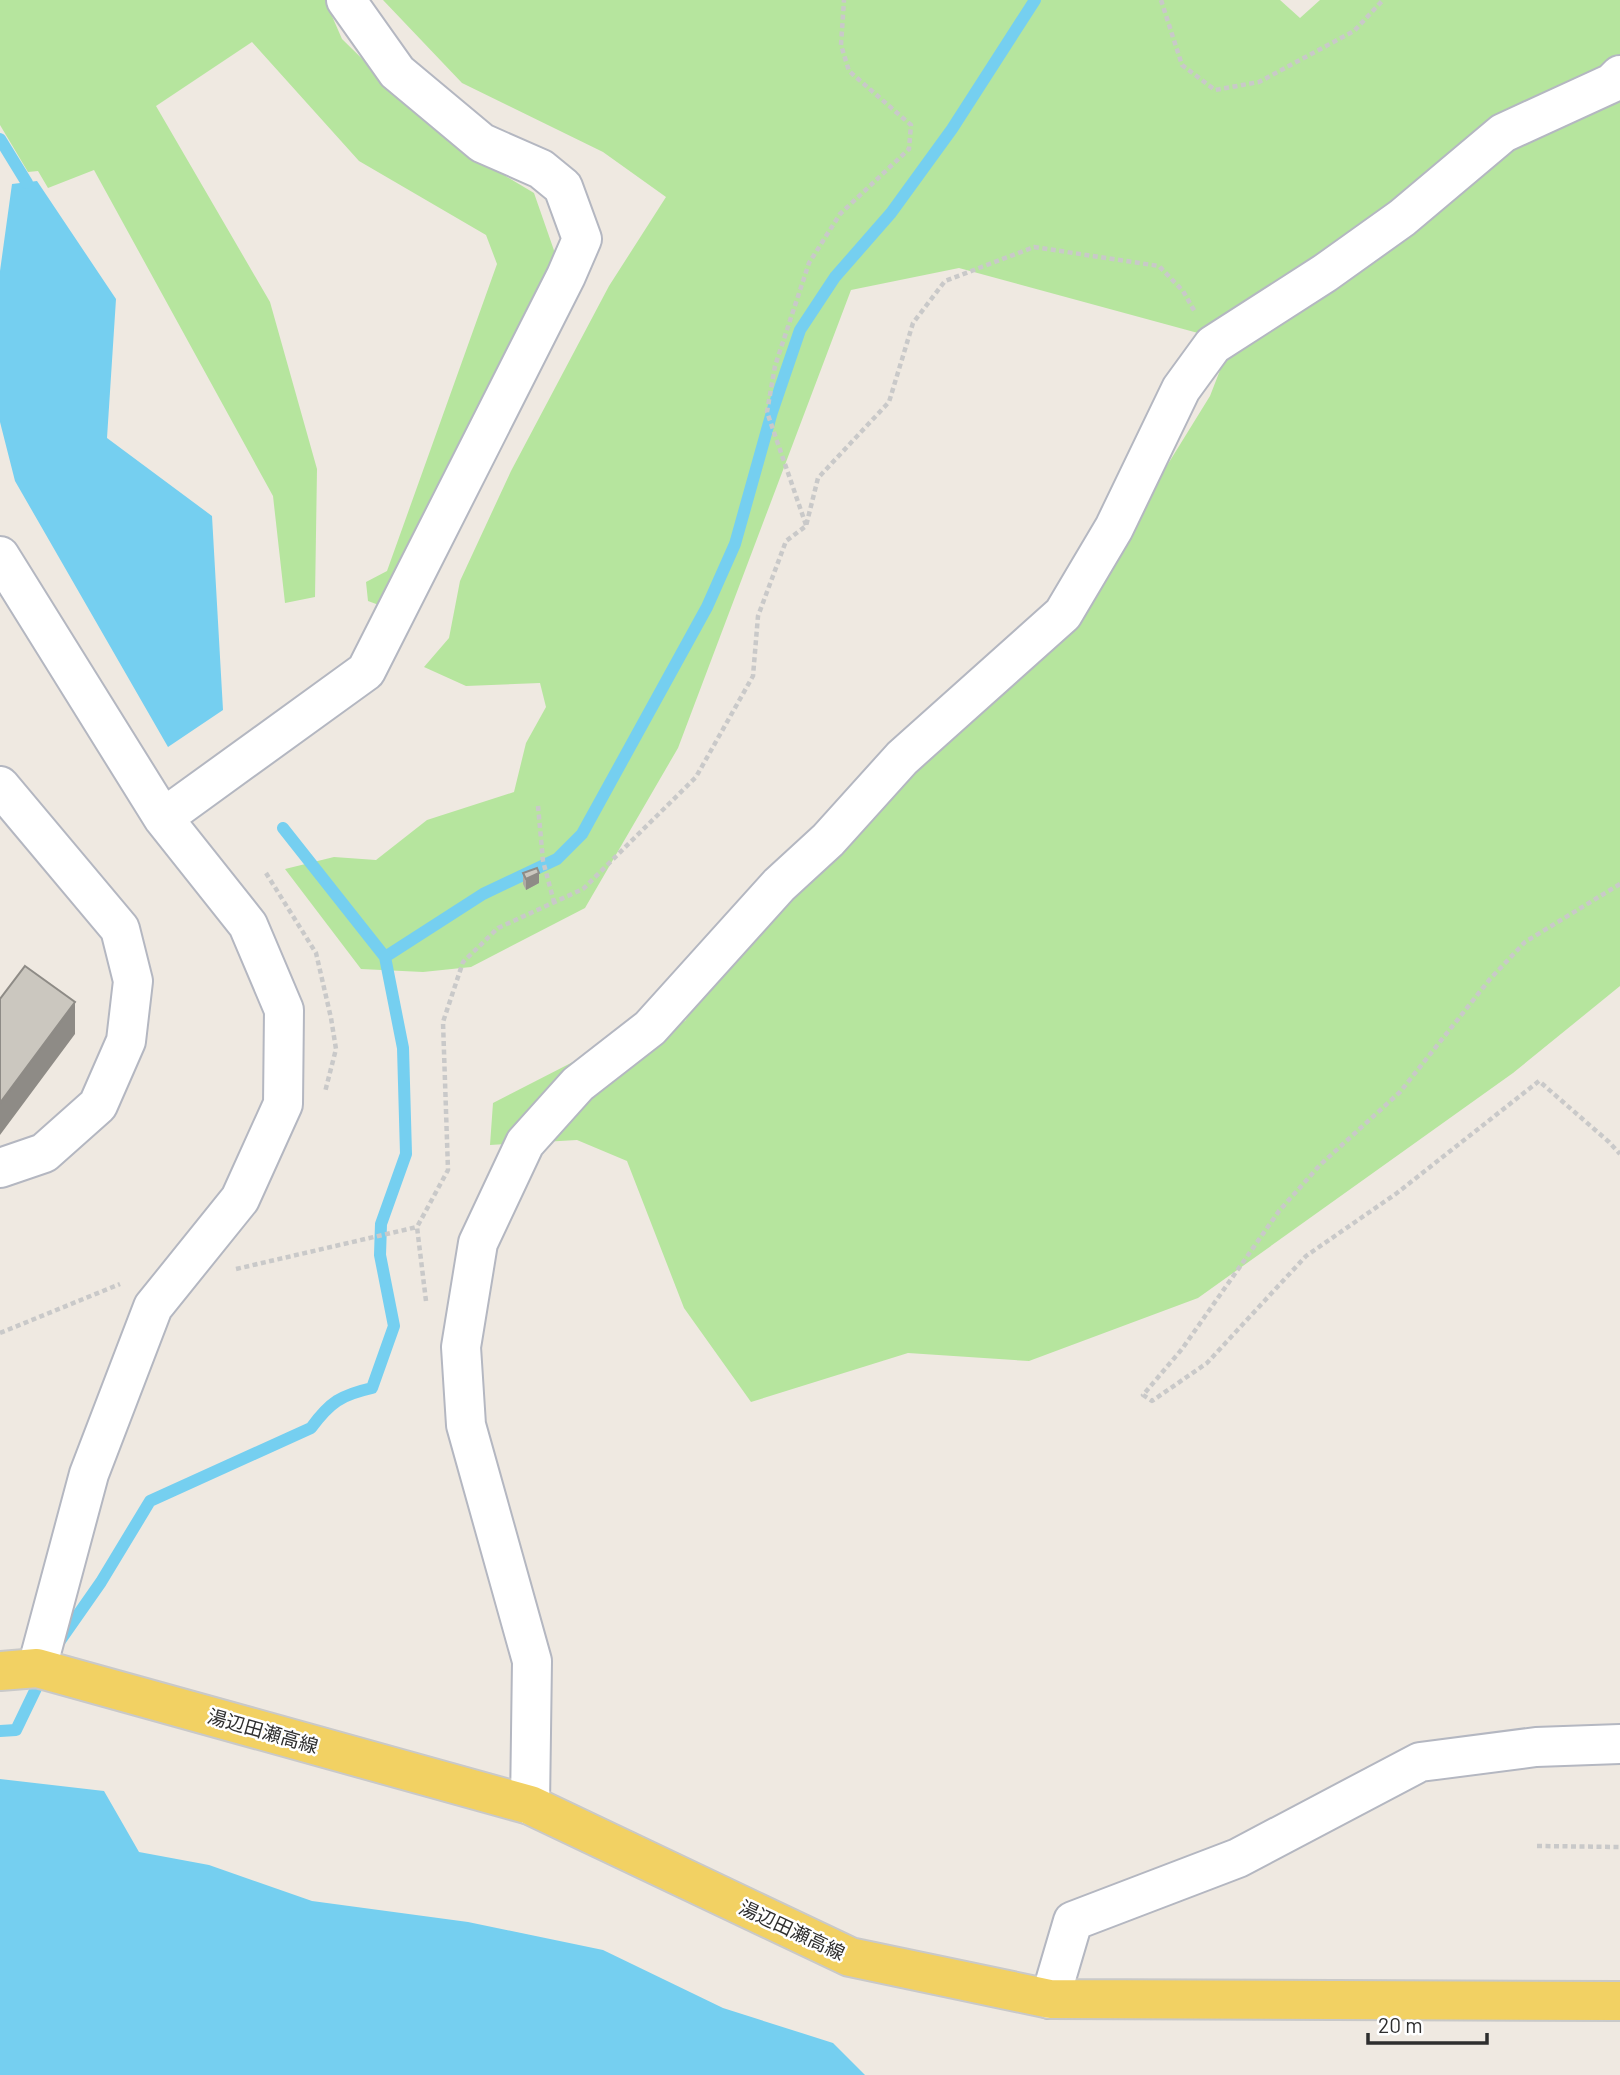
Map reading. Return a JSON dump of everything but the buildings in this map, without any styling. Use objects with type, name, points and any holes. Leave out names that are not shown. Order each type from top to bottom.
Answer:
[{"type":"main road","name":"湯辺田瀬高線","points":[[18,1670],[530,1805],[849,1958],[1051,1999],[1620,2001]]},
{"type":"street","points":[[163,818],[366,671],[566,276],[582,239],[563,187],[541,169],[482,143],[397,72],[346,0]]},
{"type":"street","points":[[530,1805],[532,1661],[466,1425],[461,1347],[478,1243],[525,1143],[578,1084],[650,1028],[779,884],[828,840],[902,758],[1063,614],[1114,528],[1181,389],[1213,345],[1325,273],[1402,218],[1503,133],[1612,83],[1620,75]]},
{"type":"street","points":[[0,556],[163,818],[248,925],[284,1010],[284,1104],[240,1199],[153,1307],[18,1670]]},
{"type":"street","points":[[0,786],[120,929],[134,981],[126,1041],[98,1105],[44,1153],[0,1168]]},
{"type":"street","points":[[1051,1999],[1073,1921],[1238,1858],[1420,1762],[1536,1747],[1620,1744]]},
{"type":"path","points":[[806,526],[766,412],[775,366],[809,263],[840,214],[909,149],[911,125],[849,71],[841,45],[844,0]]},
{"type":"path","points":[[1161,0],[1182,65],[1215,90],[1259,82],[1354,31],[1383,0]]},
{"type":"path","points":[[426,1306],[417,1227],[448,1170],[443,1022],[463,962],[498,928],[583,889],[696,777],[753,676],[758,616],[786,541],[806,526],[818,478],[888,402],[913,323],[945,281],[1034,247],[1159,266],[1183,291],[1213,345]]},
{"type":"path","points":[[538,806],[543,860],[554,902]]},
{"type":"path","points":[[1620,884],[1525,942],[1490,979],[1400,1092],[1321,1165],[1279,1211],[1182,1349],[1143,1395],[1152,1401],[1207,1363],[1306,1256],[1397,1193],[1539,1081],[1620,1154]]},
{"type":"path","points":[[236,1269],[417,1227]]},
{"type":"path","points":[[0,1333],[120,1284],[182,1270]]},
{"type":"path","points":[[1537,1846],[1620,1847]]},
{"type":"green space","points":[[0,0],[325,0],[342,39],[401,97],[507,177],[534,193],[557,259],[387,608],[368,601],[366,582],[387,571],[497,264],[486,235],[359,161],[252,42],[156,106],[270,302],[317,469],[315,597],[285,603],[273,496],[94,170],[48,188],[38,171],[28,172],[0,125]]},
{"type":"green space","points":[[383,0],[1280,0],[1300,18],[1320,0],[1620,0],[1620,986],[1513,1073],[1198,1298],[1029,1361],[908,1353],[751,1402],[684,1308],[627,1161],[577,1140],[490,1145],[493,1103],[610,1043],[685,1021],[805,848],[1116,548],[1210,396],[1231,342],[959,268],[851,290],[678,748],[585,908],[471,967],[423,972],[361,969],[285,869],[334,857],[376,860],[427,820],[514,792],[526,743],[546,707],[540,683],[466,686],[424,667],[449,638],[460,581],[511,471],[609,286],[666,197],[603,152],[462,83]]},
{"type":"water","points":[[37,181],[116,299],[107,438],[212,516],[223,710],[168,747],[15,481],[0,422],[0,271],[12,184]]},
{"type":"water","points":[[0,1779],[104,1791],[139,1852],[209,1865],[312,1901],[468,1922],[603,1950],[723,2008],[833,2043],[865,2075],[0,2075]]},
{"type":"waterway","points":[[59,1642],[101,1582],[150,1501],[311,1428],[337,1401],[372,1388],[394,1326],[380,1255],[381,1224],[406,1154],[403,1048],[385,957],[483,894],[557,859],[582,834],[707,607],[735,544],[772,412],[800,330],[835,277],[891,213],[952,129],[1035,0]]},
{"type":"waterway","points":[[0,139],[27,183]]},
{"type":"waterway","points":[[283,828],[385,957]]},
{"type":"waterway","points":[[0,1731],[16,1730],[43,1674]]}]
